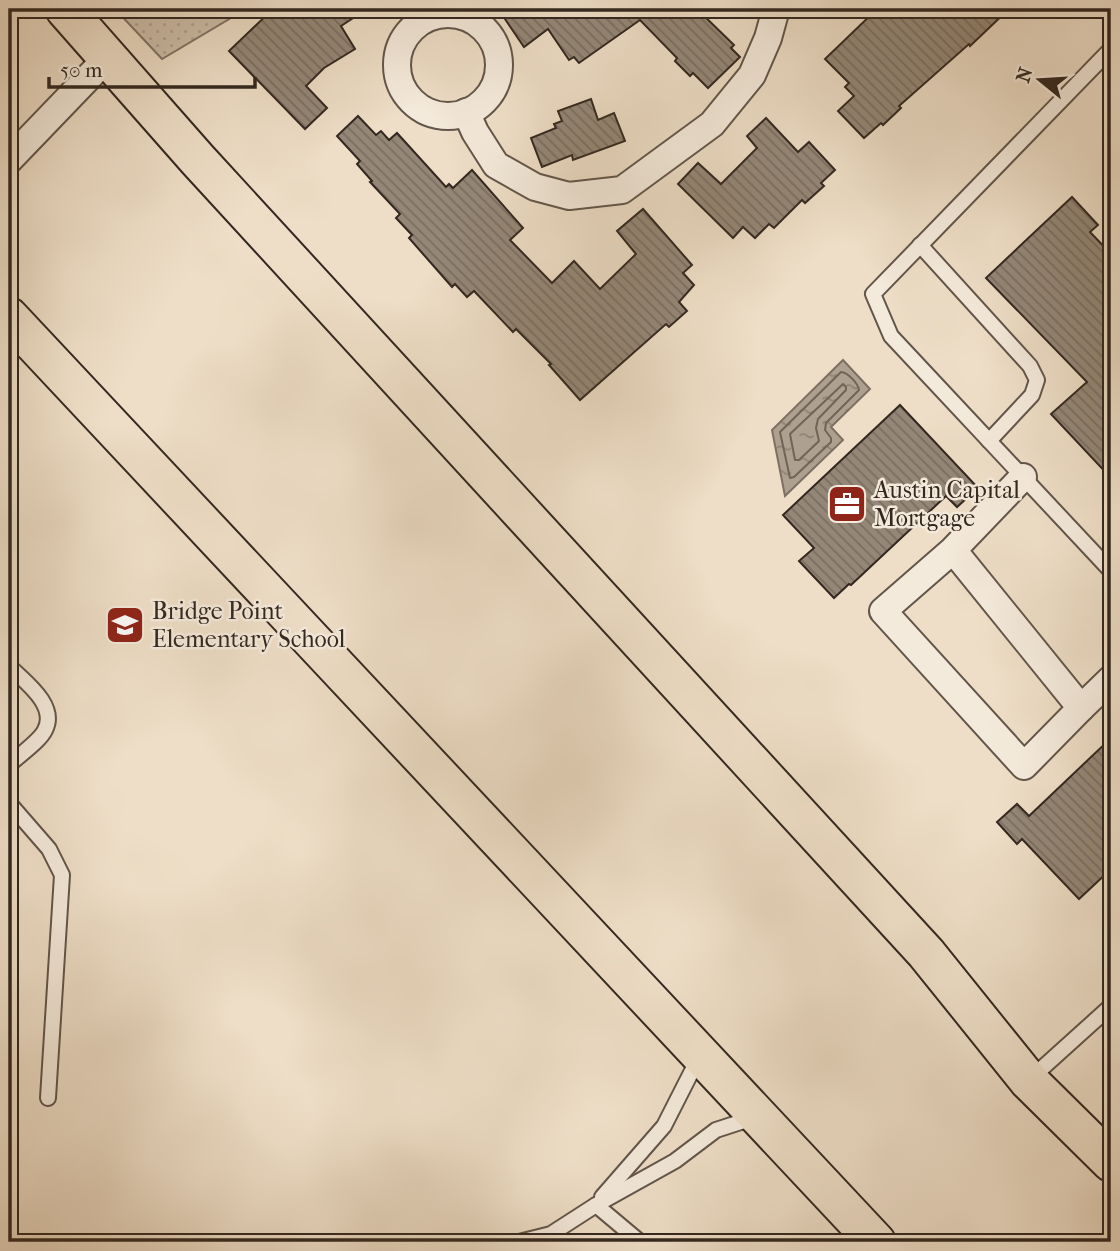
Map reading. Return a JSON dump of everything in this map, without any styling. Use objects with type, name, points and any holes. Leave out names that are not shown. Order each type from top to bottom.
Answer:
[{"type":"highway","points":[[65,9],[198,160],[926,953],[1028,1081],[1111,1162]]},
{"type":"highway","points":[[9,317],[876,1242]]},
{"type":"street","points":[[466,112],[496,165],[536,187],[569,196],[622,190],[712,124],[752,75],[768,38],[776,9]]},
{"type":"street","points":[[9,160],[108,57]]},
{"type":"street","points":[[1023,477],[953,550],[883,611],[1024,766],[1111,679]]},
{"type":"street","points":[[953,550],[1082,708]]},
{"type":"lane","points":[[1111,49],[873,295],[891,336],[1111,571]]},
{"type":"lane","points":[[920,245],[1031,366],[1038,380],[1032,395],[989,441]]},
{"type":"lane","points":[[9,666],[45,705],[49,718],[45,731],[9,765]]},
{"type":"lane","points":[[9,803],[49,849],[62,875],[48,1098]]},
{"type":"lane","points":[[1028,1081],[1111,1006]]},
{"type":"lane","points":[[596,1205],[664,1126],[695,1065],[696,1051]]},
{"type":"lane","points":[[519,1242],[551,1234],[596,1205],[675,1161],[716,1130],[758,1116]]},
{"type":"lane","points":[[596,1205],[640,1242]]},
{"type":"shaded area","points":[[115,9],[246,9],[162,59]]},
{"type":"water","points":[[843,360],[870,389],[831,427],[843,440],[785,496],[772,430]]},
{"type":"building","points":[[273,9],[367,9],[341,26],[355,49],[324,68],[306,86],[327,108],[305,129],[229,51]]},
{"type":"building","points":[[519,9],[697,9],[734,45],[731,48],[740,57],[708,88],[693,73],[690,76],[675,61],[677,58],[640,20],[579,63],[574,57],[569,60],[548,29],[524,47],[505,19]]},
{"type":"building","points":[[877,9],[1009,9],[899,106],[901,108],[883,125],[881,123],[864,138],[838,111],[854,96],[845,87],[849,83],[825,59]]},
{"type":"building","points":[[591,99],[598,120],[614,113],[625,141],[573,160],[572,155],[542,167],[531,138],[556,128],[554,124],[562,121],[558,111]]},
{"type":"building","points":[[358,116],[376,135],[381,131],[389,140],[397,133],[446,187],[449,184],[453,188],[472,170],[523,228],[510,240],[552,283],[574,261],[600,289],[636,254],[617,231],[643,209],[692,265],[683,273],[694,285],[679,302],[687,311],[669,327],[666,324],[580,400],[549,365],[551,364],[516,329],[513,332],[474,291],[467,297],[455,284],[452,287],[409,238],[412,235],[396,218],[400,214],[370,182],[372,181],[357,164],[360,161],[337,136]]},
{"type":"building","points":[[766,118],[798,152],[809,142],[835,170],[821,183],[824,186],[805,203],[802,200],[774,228],[769,224],[755,238],[743,227],[733,238],[678,184],[698,163],[721,184],[757,148],[747,136]]},
{"type":"building","points":[[1072,197],[1098,225],[1090,232],[1111,254],[1111,478],[1051,414],[1087,382],[986,278]]},
{"type":"building","points":[[900,405],[978,488],[957,507],[946,496],[834,598],[799,561],[814,548],[783,515]]},
{"type":"building","points":[[1111,738],[1111,869],[1079,899],[1022,839],[1017,844],[997,822],[1017,804],[1029,816]]},
{"type":"place","name":"Austin Capital Mortgage","points":[[847,504]]},
{"type":"place","name":"Bridge Point Elementary School","points":[[125,625]]}]
